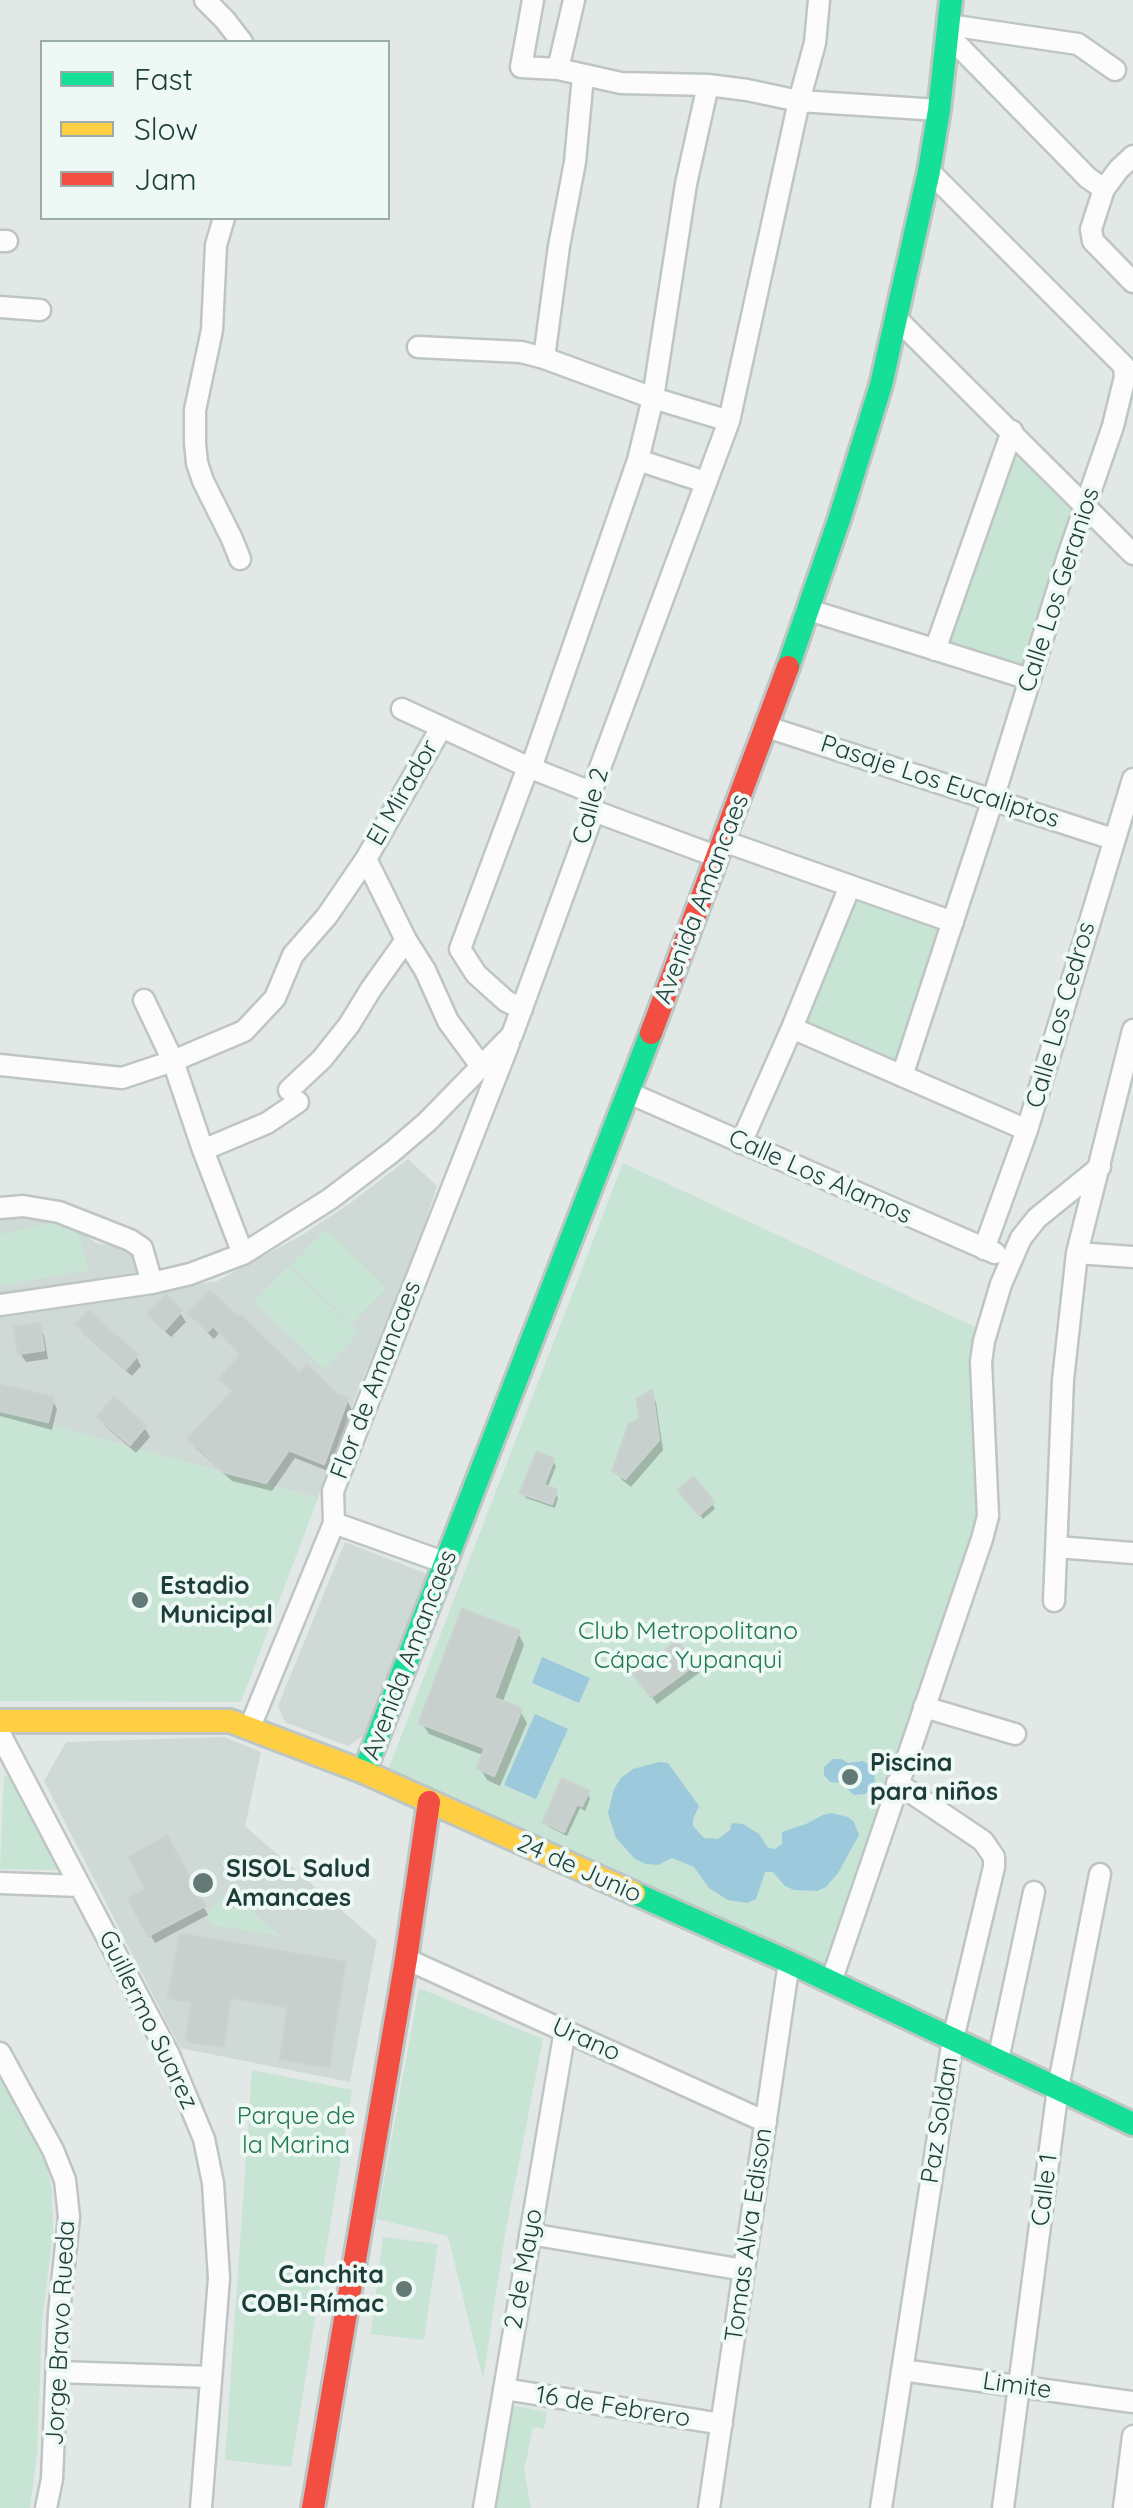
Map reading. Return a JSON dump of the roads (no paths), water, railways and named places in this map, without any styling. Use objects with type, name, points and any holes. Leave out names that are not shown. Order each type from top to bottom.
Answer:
[{"type":"street","points":[[204,0],[240,40]]},
{"type":"street","points":[[533,0],[521,67],[558,69],[621,83],[708,85],[799,101],[939,110]]},
{"type":"street","points":[[558,69],[574,0]]},
{"type":"street","name":"Calle 2","points":[[0,1305],[152,1282],[190,1274],[243,1254],[366,1172],[426,1122],[512,1035],[729,421],[815,43],[819,0]]},
{"type":"street","name":"Avenida Amancaes","points":[[364,1772],[629,1093],[809,610],[881,385],[929,171],[951,0]]},
{"type":"street","points":[[948,30],[1078,44],[1115,70]]},
{"type":"street","points":[[948,30],[1088,178],[1104,189]]},
{"type":"street","points":[[544,358],[575,162],[584,76]]},
{"type":"street","points":[[522,1008],[506,1002],[476,974],[460,949],[638,460],[653,398],[686,184],[708,85]]},
{"type":"street","points":[[1133,156],[1104,189],[1091,229],[1093,240],[1133,282]]},
{"type":"street","name":"Calle Los Geranios","points":[[902,1076],[1122,394],[1124,366],[929,171]]},
{"type":"street","points":[[223,220],[216,245],[214,318],[195,410],[195,443],[203,481],[240,560]]},
{"type":"street","points":[[0,307],[40,310]]},
{"type":"street","points":[[896,318],[1133,554]]},
{"type":"street","points":[[418,347],[521,352],[729,421]]},
{"type":"street","points":[[935,650],[1012,432]]},
{"type":"street","points":[[638,460],[705,482]]},
{"type":"street","points":[[809,610],[1029,679]]},
{"type":"street","points":[[402,709],[593,801],[721,849],[850,886],[953,922]]},
{"type":"street","name":"Pasaje Los Eucaliptos","points":[[767,727],[1113,838]]},
{"type":"street","name":"El Mirador","points":[[0,1065],[122,1078],[244,1032],[275,998],[292,955],[327,916],[366,859],[441,728]]},
{"type":"street","name":"Calle Los Cedros","points":[[984,1249],[1027,1130],[1133,779]]},
{"type":"street","points":[[366,859],[448,1021],[481,1066]]},
{"type":"street","points":[[740,1142],[850,886]]},
{"type":"street","points":[[203,1150],[267,1123],[294,1096],[349,1026],[406,940]]},
{"type":"street","points":[[144,1000],[172,1061],[243,1254]]},
{"type":"street","points":[[792,1028],[1027,1130]]},
{"type":"street","points":[[1054,1601],[1063,1380],[1077,1253],[1133,1030]]},
{"type":"street","name":"Flor de Amancaes","points":[[250,1727],[334,1524],[333,1491],[512,1035]]},
{"type":"street","name":"Calle Los Alamos","points":[[629,1093],[1011,1259]]},
{"type":"street","points":[[830,1982],[988,1516],[981,1362],[989,1322],[1022,1238],[1038,1218],[1100,1167]]},
{"type":"street","points":[[0,1208],[23,1206],[58,1212],[130,1240],[142,1248],[152,1282]]},
{"type":"street","points":[[1038,1218],[1064,1214],[1083,1226]]},
{"type":"street","points":[[1077,1253],[1133,1257]]},
{"type":"street","points":[[334,1524],[446,1563]]},
{"type":"street","points":[[1058,1547],[1133,1553]]},
{"type":"street","points":[[924,1707],[1014,1734]]},
{"type":"street","name":"24 de Junio","points":[[0,1722],[230,1721],[250,1727],[364,1772],[789,1962],[1133,2124]]},
{"type":"street","name":"Guillermo Suarez","points":[[0,1734],[169,2055],[204,2140],[213,2183],[219,2278],[201,2508]]},
{"type":"street","name":"Paz Soldan","points":[[880,2508],[952,2039],[994,1866],[994,1858],[984,1842],[897,1784]]},
{"type":"street","points":[[313,2508],[406,1959],[428,1802]]},
{"type":"street","name":"Calle 1","points":[[1003,2508],[1058,2088],[1100,1874]]},
{"type":"street","points":[[0,1883],[80,1886]]},
{"type":"street","points":[[998,2060],[1034,1892]]},
{"type":"street","name":"Urano","points":[[406,1959],[766,2122]]},
{"type":"street","name":"Tomas Alva Edison","points":[[710,2508],[789,1962]]},
{"type":"street","name":"2 de Mayo","points":[[484,2508],[564,2030]]},
{"type":"street","name":"Jorge Bravo Rueda","points":[[0,2053],[53,2150],[65,2180],[69,2217],[59,2312],[52,2479],[46,2508]]},
{"type":"street","points":[[530,2234],[744,2270]]},
{"type":"street","name":"Limite","points":[[902,2370],[1133,2402]]},
{"type":"street","points":[[56,2372],[211,2377]]},
{"type":"street","name":"16 de Febrero","points":[[504,2390],[722,2424]]},
{"type":"street","points":[[1133,2436],[1125,2507],[1133,2508]]},
{"type":"water","points":[[542,1657],[590,1678],[579,1703],[532,1683]]},
{"type":"water","points":[[535,1714],[568,1729],[536,1799],[504,1785]]},
{"type":"water","name":"Piscina para niños","points":[[833,1759],[868,1764],[875,1780],[870,1790],[854,1795],[841,1783],[830,1782],[824,1767]]},
{"type":"water","points":[[668,1763],[699,1806],[693,1826],[704,1838],[718,1839],[730,1830],[732,1823],[743,1824],[759,1834],[768,1848],[775,1849],[782,1844],[782,1832],[831,1813],[848,1817],[859,1835],[826,1887],[817,1891],[794,1890],[773,1872],[765,1872],[756,1899],[747,1903],[728,1900],[709,1888],[694,1867],[672,1858],[658,1865],[646,1864],[635,1859],[616,1838],[608,1813],[614,1789],[633,1769]]},
{"type":"place","name":"Estadio Municipal","points":[[140,1600]]},
{"type":"place","name":"Piscina para niños","points":[[850,1777]]},
{"type":"place","name":"SISOL Salud Amancaes","points":[[203,1883]]},
{"type":"place","name":"Canchita COBI-Rímac","points":[[404,2289]]},
{"type":"park label","name":"Club Metropolitano Cápac Yupanqui","points":[[688,1646]]},
{"type":"park label","name":"Parque de la Marina","points":[[296,2130]]}]
